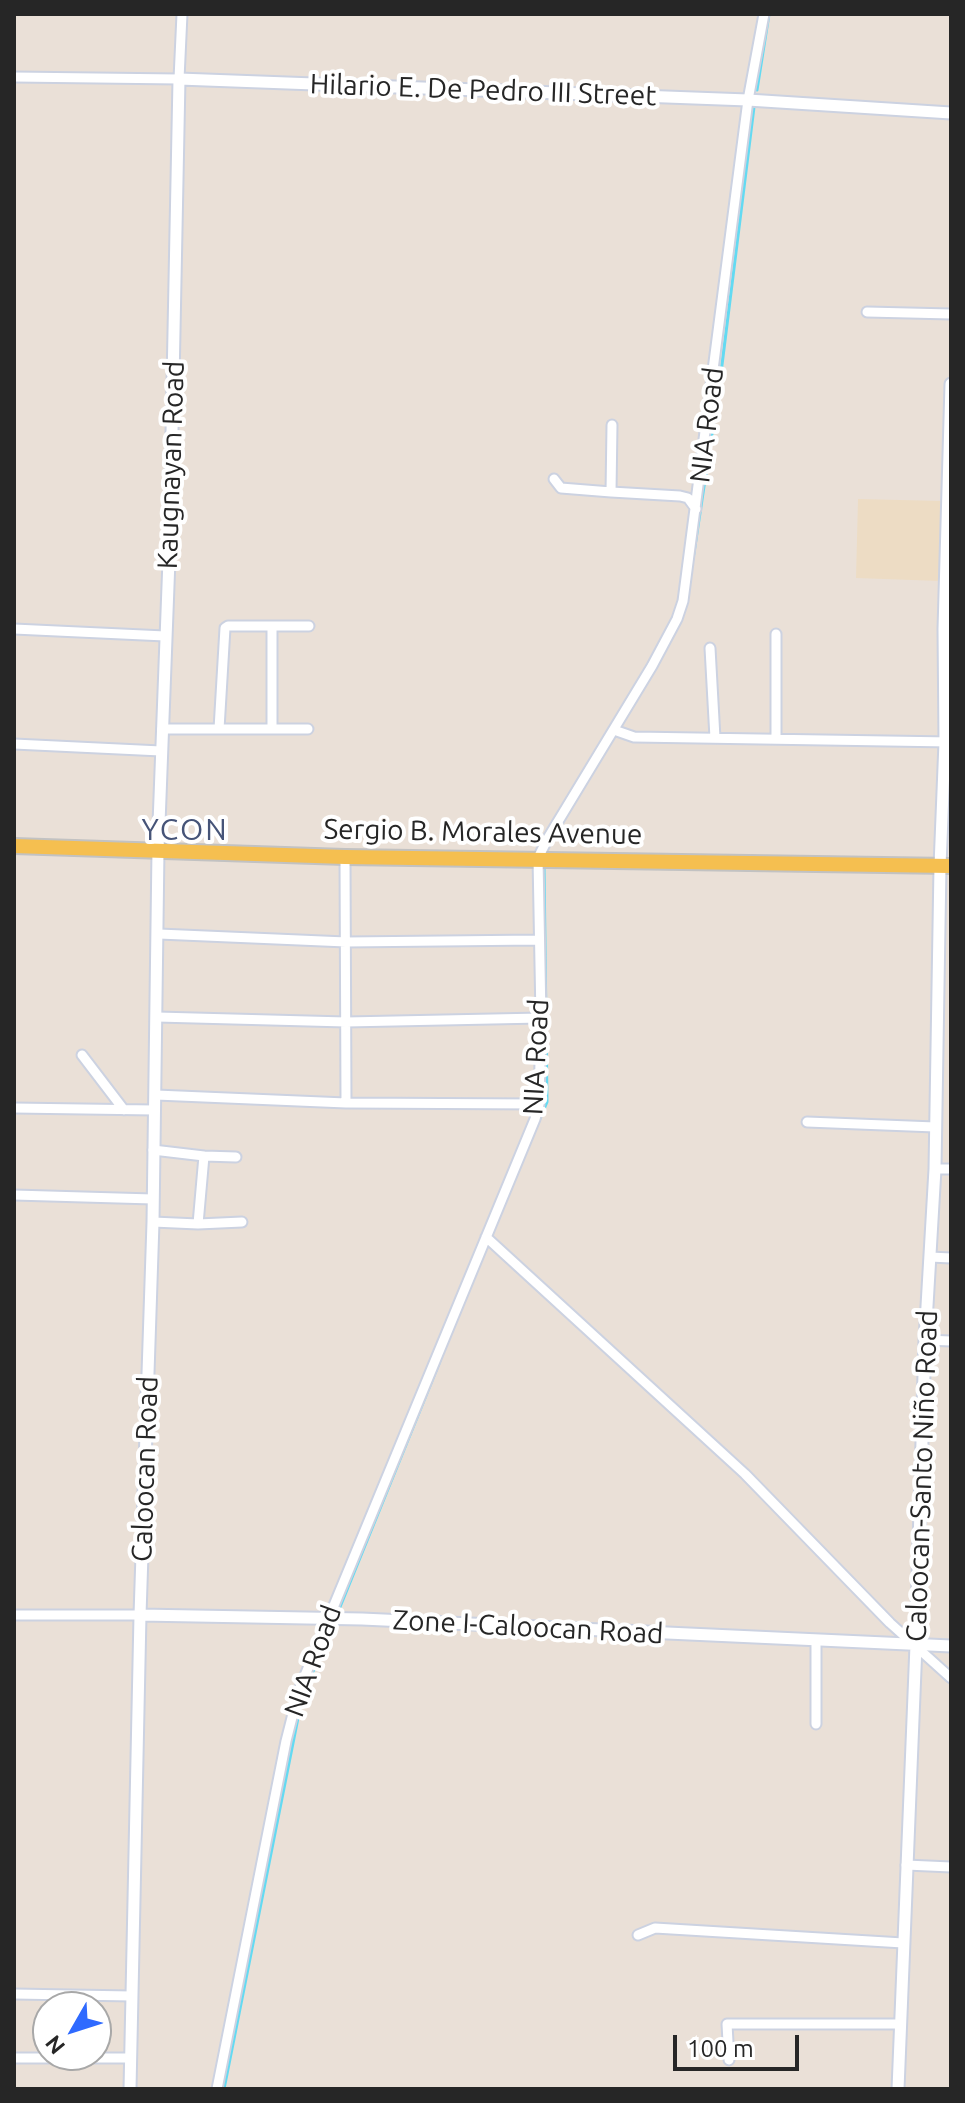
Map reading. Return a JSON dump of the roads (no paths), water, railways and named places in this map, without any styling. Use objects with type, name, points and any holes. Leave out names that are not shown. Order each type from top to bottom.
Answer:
[{"type":"main road","name":"Sergio B. Morales Avenue","points":[[14,846],[345,857],[946,866]]},
{"type":"street","points":[[179,79],[182,14]]},
{"type":"street","name":"NIA Road","points":[[217,2089],[292,1712],[327,1619],[530,1133],[539,1104],[538,858],[618,732],[677,619],[683,601],[748,100],[764,14]]},
{"type":"street","name":"Hilario E. De Pedro III Street","points":[[14,77],[179,79],[748,100],[951,113]]},
{"type":"street","name":"Kaugnayan Road","points":[[158,850],[179,79]]},
{"type":"street","points":[[867,312],[951,314]]},
{"type":"street","name":"Caloocan-Santo Niño Road","points":[[898,2089],[946,866],[951,384]]},
{"type":"street","points":[[611,492],[612,425]]},
{"type":"street","points":[[554,479],[561,488],[680,496],[688,498],[696,509]]},
{"type":"street","points":[[272,626],[272,729]]},
{"type":"street","points":[[219,729],[225,628],[309,626]]},
{"type":"street","points":[[14,629],[165,636]]},
{"type":"street","points":[[776,634],[776,739]]},
{"type":"street","points":[[710,648],[715,738]]},
{"type":"street","points":[[162,729],[308,729]]},
{"type":"street","points":[[618,732],[634,737],[948,742]]},
{"type":"street","points":[[14,744],[161,751]]},
{"type":"street","name":"Caloocan Road","points":[[130,2089],[156,1095],[158,850]]},
{"type":"street","points":[[345,857],[346,1103]]},
{"type":"street","points":[[159,934],[346,942],[538,940]]},
{"type":"street","points":[[157,1017],[346,1022],[541,1018]]},
{"type":"street","points":[[82,1055],[124,1110]]},
{"type":"street","points":[[156,1095],[346,1103],[539,1104]]},
{"type":"street","points":[[14,1108],[154,1110]]},
{"type":"street","points":[[807,1122],[935,1127]]},
{"type":"street","points":[[153,1150],[236,1157]]},
{"type":"street","points":[[198,1224],[204,1156]]},
{"type":"street","points":[[935,1169],[951,1169]]},
{"type":"street","points":[[14,1195],[153,1199]]},
{"type":"street","points":[[153,1222],[242,1222]]},
{"type":"street","points":[[486,1237],[745,1474],[890,1623],[951,1678]]},
{"type":"street","points":[[930,1257],[951,1258]]},
{"type":"street","points":[[925,1340],[951,1341]]},
{"type":"street","points":[[14,1615],[140,1615]]},
{"type":"street","name":"Zone I-Caloocan Road","points":[[140,1615],[327,1619],[951,1646]]},
{"type":"street","points":[[816,1640],[816,1724]]},
{"type":"street","points":[[906,1865],[951,1867]]},
{"type":"street","points":[[638,1935],[655,1928],[903,1943]]},
{"type":"street","points":[[14,1994],[132,1996]]},
{"type":"street","points":[[729,2060],[727,2024],[901,2024]]},
{"type":"street","points":[[14,2058],[130,2058]]},
{"type":"waterway","points":[[757,90],[769,14]]},
{"type":"waterway","points":[[693,559],[720,381],[754,107]]},
{"type":"waterway","points":[[680,621],[686,606]]},
{"type":"waterway","points":[[517,1173],[547,1102],[544,867]]},
{"type":"waterway","points":[[340,1607],[440,1361]]},
{"type":"waterway","points":[[224,2089],[302,1698],[332,1626]]},
{"type":"district","name":"YCON","points":[[185,830]]}]
